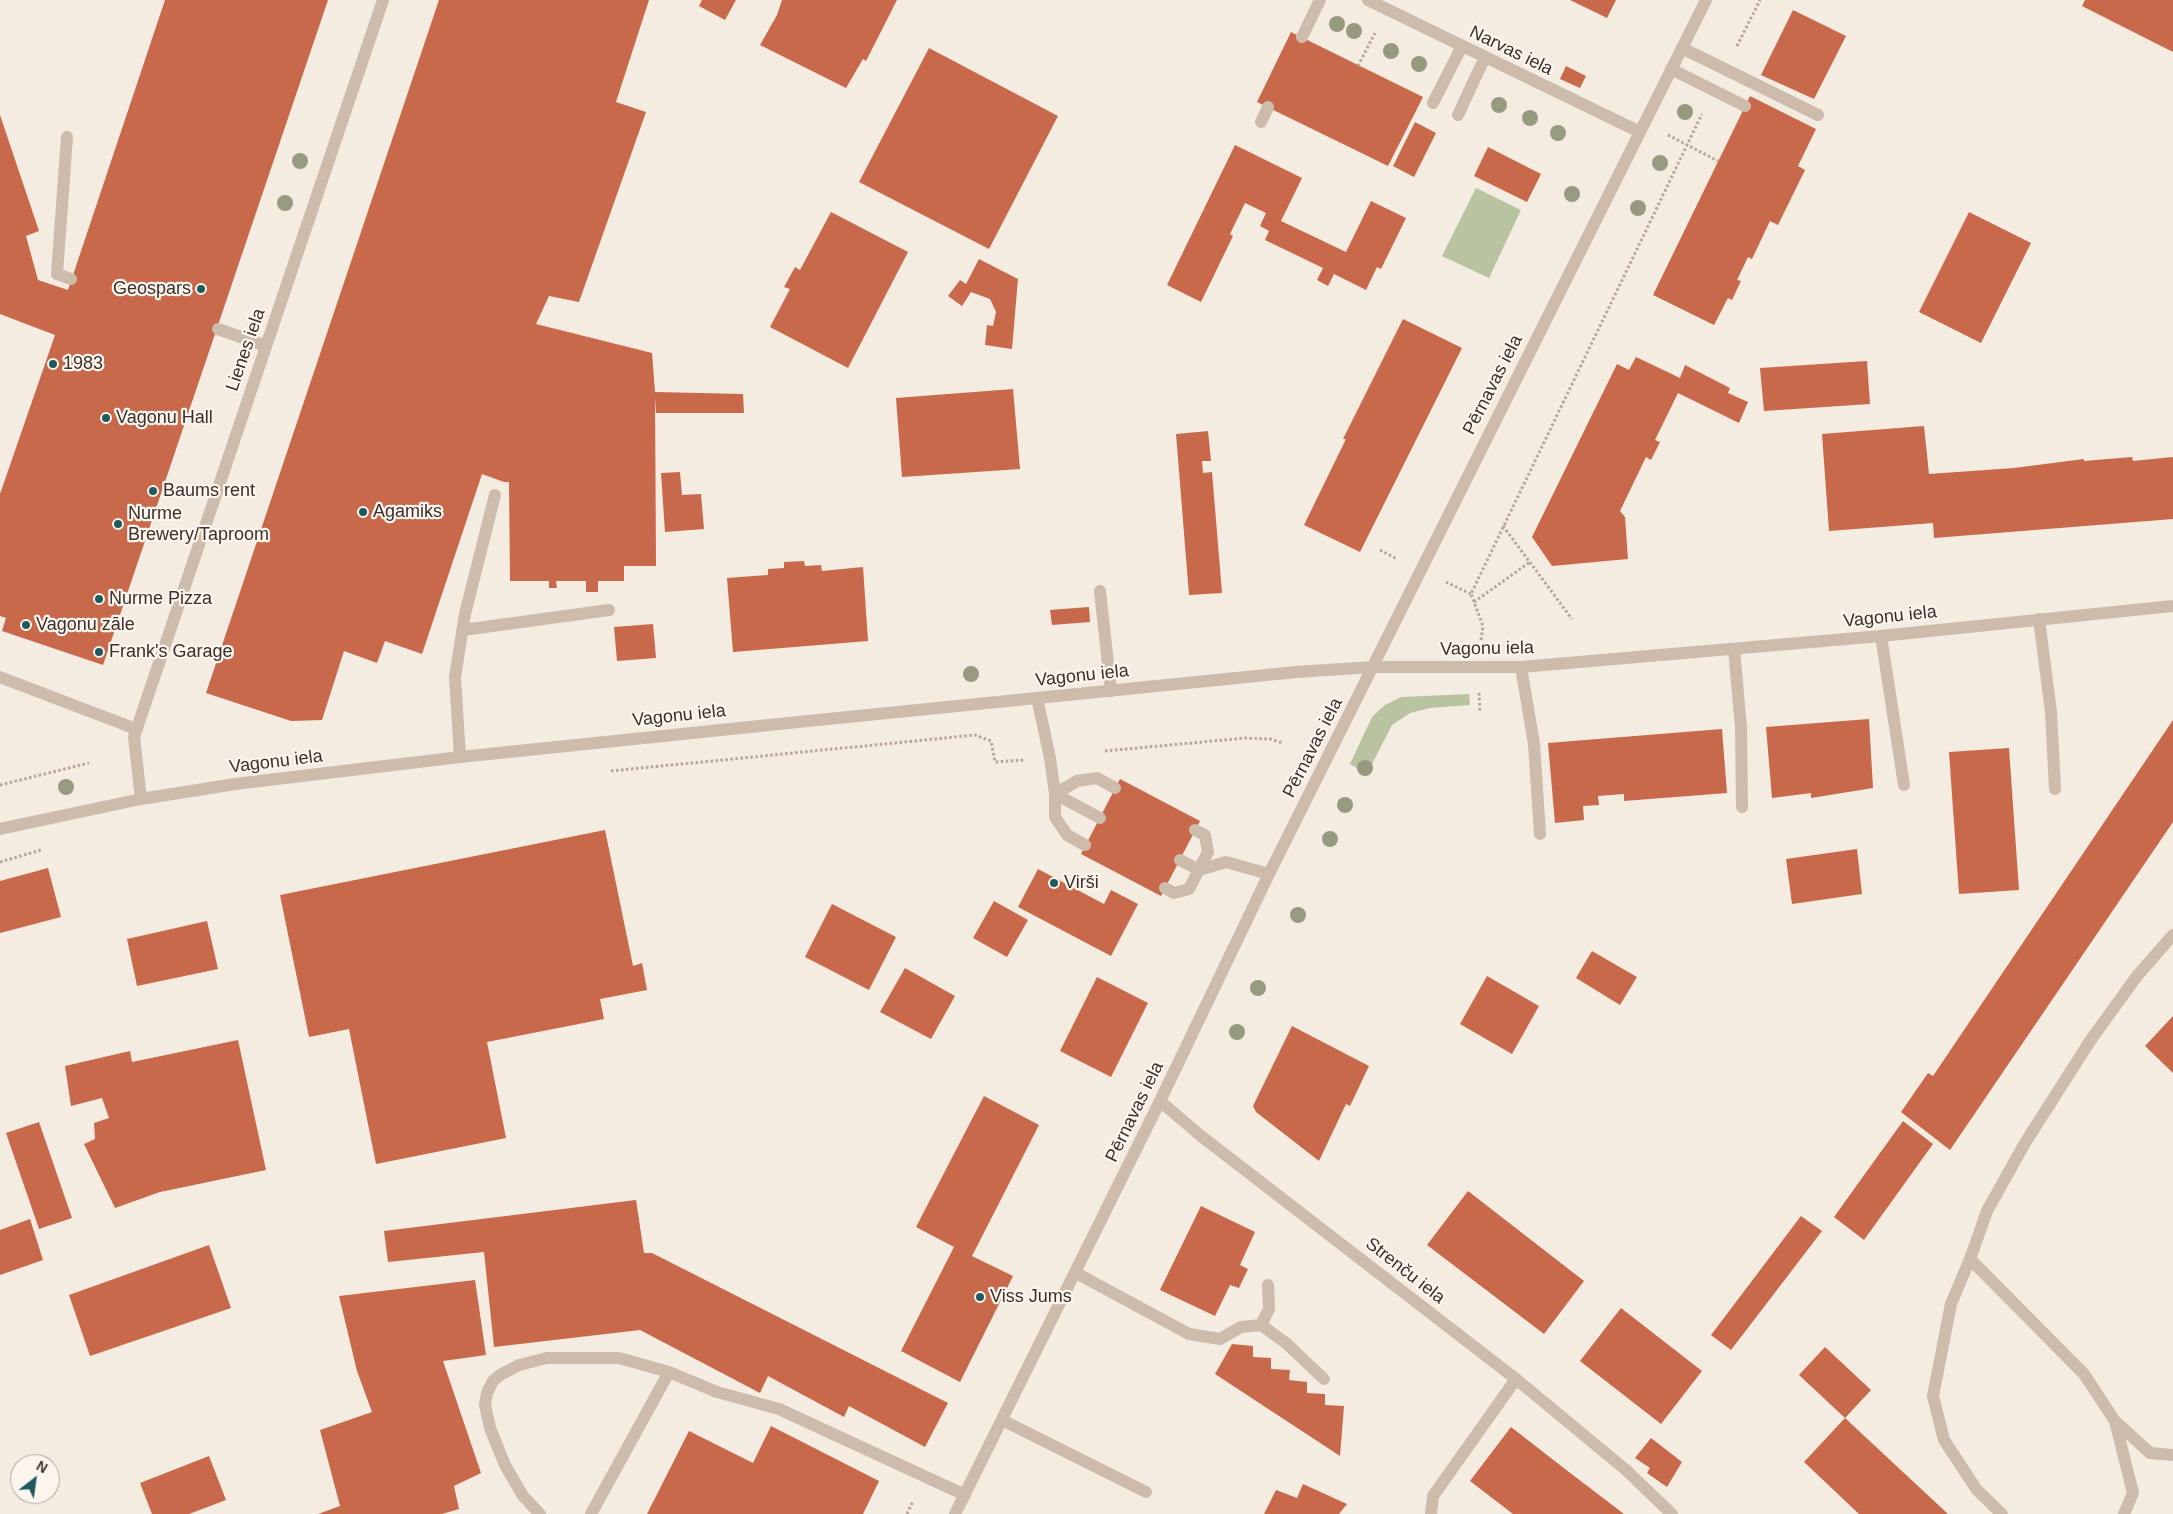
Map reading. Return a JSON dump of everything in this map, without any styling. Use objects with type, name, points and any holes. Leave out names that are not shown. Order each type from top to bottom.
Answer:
[{"type":"street","name":"Lienes iela","points":[[141,799],[134,736],[136,729],[383,0]]},
{"type":"street","points":[[1302,37],[1320,0]]},
{"type":"street","name":"Narvas iela","points":[[1368,0],[1485,57],[1642,128]]},
{"type":"street","name":"Pērnavas iela","points":[[956,1514],[1076,1273],[1269,874],[1706,0]]},
{"type":"street","points":[[1433,103],[1462,46]]},
{"type":"street","points":[[1682,48],[1818,115]]},
{"type":"street","points":[[1458,115],[1485,57]]},
{"type":"street","points":[[1671,70],[1746,106]]},
{"type":"street","points":[[1261,122],[1268,107]]},
{"type":"street","points":[[67,137],[57,274],[72,279]]},
{"type":"street","points":[[218,329],[266,346]]},
{"type":"street","points":[[460,757],[455,677],[465,614],[496,495]]},
{"type":"street","points":[[1100,591],[1112,691]]},
{"type":"street","name":"Vagonu iela","points":[[0,829],[141,799],[236,784],[460,757],[1296,672],[1373,667],[1521,667],[1881,636],[2173,606]]},
{"type":"street","points":[[463,630],[609,610]]},
{"type":"street","points":[[2039,620],[2051,712],[2055,788]]},
{"type":"street","points":[[1881,636],[1904,785]]},
{"type":"street","points":[[1734,649],[1741,728],[1742,807]]},
{"type":"street","points":[[1521,667],[1534,744],[1540,834]]},
{"type":"street","points":[[0,677],[136,729]]},
{"type":"street","points":[[1037,698],[1050,758],[1055,817],[1067,836],[1085,845]]},
{"type":"street","points":[[1054,794],[1077,781],[1097,778],[1116,788]]},
{"type":"street","points":[[1054,794],[1100,818]]},
{"type":"street","points":[[1165,888],[1174,893],[1189,888],[1199,870],[1208,852],[1205,836],[1195,830]]},
{"type":"street","points":[[1180,860],[1199,870],[1226,862],[1269,874]]},
{"type":"street","points":[[2002,1514],[1977,1490],[1944,1440],[1933,1396],[1951,1304],[1970,1259],[1986,1212],[2025,1143],[2095,1034],[2137,976],[2173,935]]},
{"type":"street","name":"Strenču iela","points":[[1160,1101],[1209,1142],[1516,1379],[1626,1470],[1672,1514]]},
{"type":"street","points":[[1970,1259],[2084,1374],[2116,1421],[2150,1454],[2173,1455]]},
{"type":"street","points":[[1076,1273],[1190,1334],[1220,1339],[1241,1327],[1261,1325],[1286,1343],[1324,1379]]},
{"type":"street","points":[[1261,1325],[1269,1309],[1268,1285]]},
{"type":"street","points":[[540,1514],[523,1496],[505,1465],[490,1428],[485,1405],[487,1393],[493,1380],[519,1365],[547,1358],[619,1358],[669,1372],[717,1392],[779,1409],[965,1495]]},
{"type":"street","points":[[591,1514],[669,1372]]},
{"type":"street","points":[[1431,1514],[1433,1496],[1516,1379]]},
{"type":"street","points":[[1002,1420],[1146,1492]]},
{"type":"street","points":[[2116,1421],[2133,1493],[2124,1514]]},
{"type":"path","points":[[1725,69],[1760,0]]},
{"type":"path","points":[[1358,66],[1387,10]]},
{"type":"path","points":[[1480,713],[1476,667],[1483,626],[1471,594],[1714,91]]},
{"type":"path","points":[[1642,128],[1687,144],[1718,161]]},
{"type":"path","points":[[1503,526],[1572,619]]},
{"type":"path","points":[[1474,602],[1530,562]]},
{"type":"path","points":[[608,772],[975,735],[991,741],[995,762],[1050,758]]},
{"type":"path","points":[[1098,752],[1246,738],[1270,739],[1283,743]]},
{"type":"path","points":[[0,785],[89,763]]},
{"type":"path","points":[[0,862],[49,848]]},
{"type":"green space","points":[[1476,188],[1521,210],[1489,278],[1442,256]]},
{"type":"green space","points":[[1469,694],[1470,705],[1430,708],[1410,713],[1392,725],[1367,774],[1350,764],[1372,717],[1385,705],[1401,697]]},
{"type":"building","points":[[165,0],[328,0],[103,665],[2,631],[6,618],[0,616],[0,494],[55,335],[0,314],[0,115],[39,231],[26,236],[38,280],[68,290]]},
{"type":"building","points":[[439,0],[649,0],[616,102],[646,112],[579,302],[549,296],[536,324],[652,353],[655,392],[743,394],[744,413],[656,413],[655,397],[656,566],[624,566],[624,581],[598,581],[598,592],[586,592],[586,581],[556,581],[557,588],[549,588],[549,581],[510,581],[509,482],[482,474],[422,654],[385,641],[377,663],[344,651],[322,720],[291,721],[206,693]]},
{"type":"building","points":[[702,0],[736,0],[725,20],[699,6]]},
{"type":"building","points":[[782,0],[897,0],[866,61],[863,59],[846,88],[760,45],[777,15]]},
{"type":"building","points":[[1570,0],[1616,0],[1607,18]]},
{"type":"building","points":[[2085,0],[2173,0],[2173,52],[2082,6]]},
{"type":"building","points":[[1793,10],[1846,36],[1814,99],[1761,75]]},
{"type":"building","points":[[1291,32],[1423,97],[1388,166],[1257,102]]},
{"type":"building","points":[[929,48],[1058,116],[989,249],[859,182]]},
{"type":"building","points":[[1566,66],[1586,76],[1580,88],[1560,79]]},
{"type":"building","points":[[1750,96],[1816,129],[1798,166],[1805,170],[1778,225],[1770,221],[1752,259],[1748,257],[1737,280],[1741,281],[1732,300],[1728,298],[1714,325],[1653,295]]},
{"type":"building","points":[[1415,122],[1436,133],[1414,177],[1393,166]]},
{"type":"building","points":[[1235,145],[1302,178],[1281,221],[1346,252],[1371,201],[1406,218],[1381,269],[1377,267],[1366,290],[1334,274],[1328,286],[1317,280],[1323,268],[1265,240],[1269,231],[1260,226],[1266,213],[1245,203],[1230,234],[1233,236],[1201,302],[1167,285]]},
{"type":"building","points":[[1488,147],[1541,174],[1527,202],[1474,176]]},
{"type":"building","points":[[831,212],[908,252],[848,368],[770,327],[790,289],[784,287],[795,267],[800,270]]},
{"type":"building","points":[[1969,212],[2031,243],[1981,343],[1919,312]]},
{"type":"building","points":[[979,259],[1018,279],[1012,349],[985,345],[987,325],[993,326],[996,312],[990,299],[971,292],[962,306],[948,296],[960,280],[966,284]]},
{"type":"building","points":[[1403,319],[1462,348],[1360,552],[1304,525],[1346,439],[1343,439]]},
{"type":"building","points":[[1636,357],[1680,378],[1685,365],[1730,388],[1728,393],[1748,402],[1739,423],[1678,393],[1655,440],[1660,442],[1651,460],[1646,457],[1620,511],[1625,517],[1628,559],[1552,566],[1532,537],[1617,364],[1629,370]]},
{"type":"building","points":[[1867,361],[1870,404],[1764,411],[1760,368]]},
{"type":"building","points":[[1013,389],[1020,469],[902,477],[896,398]]},
{"type":"building","points":[[1924,426],[1929,474],[2014,468],[2084,459],[2084,461],[2132,457],[2133,461],[2173,457],[2173,519],[1934,538],[1933,523],[1829,531],[1822,434]]},
{"type":"building","points":[[1208,431],[1211,461],[1202,461],[1203,473],[1212,472],[1222,593],[1189,595],[1176,434]]},
{"type":"building","points":[[680,472],[682,495],[701,494],[704,529],[665,532],[661,473]]},
{"type":"building","points":[[804,561],[805,566],[821,565],[822,571],[863,567],[868,641],[733,652],[727,578],[768,575],[768,569],[784,568],[784,562]]},
{"type":"building","points":[[1089,607],[1090,622],[1052,625],[1050,610]]},
{"type":"building","points":[[653,624],[656,658],[617,661],[614,627]]},
{"type":"building","points":[[1869,719],[1873,788],[1811,798],[1811,793],[1772,798],[1766,727]]},
{"type":"building","points":[[2173,720],[2173,822],[1950,1150],[1901,1112],[1928,1073],[1933,1076]]},
{"type":"building","points":[[1722,729],[1727,793],[1624,801],[1624,794],[1598,796],[1599,805],[1583,806],[1584,820],[1555,823],[1548,743]]},
{"type":"building","points":[[2009,748],[2019,890],[1959,894],[1949,752]]},
{"type":"building","points":[[1120,779],[1200,821],[1161,896],[1081,854]]},
{"type":"building","points":[[605,830],[633,966],[642,963],[647,990],[600,999],[604,1019],[487,1042],[506,1138],[376,1164],[349,1029],[309,1037],[280,895]]},
{"type":"building","points":[[1857,849],[1862,894],[1792,904],[1786,859]]},
{"type":"building","points":[[48,868],[61,917],[0,933],[0,881]]},
{"type":"building","points":[[1038,869],[1104,904],[1111,890],[1138,904],[1111,956],[1018,907]]},
{"type":"building","points":[[994,901],[1028,920],[1007,957],[973,938]]},
{"type":"building","points":[[832,904],[896,937],[869,990],[805,957]]},
{"type":"building","points":[[207,921],[218,969],[137,986],[127,939]]},
{"type":"building","points":[[1592,951],[1637,977],[1620,1005],[1576,978]]},
{"type":"building","points":[[905,968],[955,996],[931,1039],[880,1012]]},
{"type":"building","points":[[1487,976],[1539,1006],[1512,1054],[1460,1024]]},
{"type":"building","points":[[1097,977],[1148,1003],[1111,1077],[1060,1051]]},
{"type":"building","points":[[2173,1016],[2173,1073],[2145,1046]]},
{"type":"building","points":[[1292,1026],[1369,1066],[1350,1106],[1346,1104],[1319,1161],[1256,1112],[1253,1106]]},
{"type":"building","points":[[238,1040],[266,1170],[160,1192],[115,1208],[84,1144],[95,1139],[94,1123],[109,1118],[102,1098],[71,1106],[65,1066],[130,1051],[132,1062]]},
{"type":"building","points":[[984,1096],[1039,1125],[972,1256],[1013,1276],[960,1382],[901,1351],[954,1247],[916,1227]]},
{"type":"building","points":[[1903,1121],[1933,1144],[1864,1240],[1834,1217]]},
{"type":"building","points":[[39,1122],[72,1218],[39,1229],[6,1133]]},
{"type":"building","points":[[1468,1191],[1584,1281],[1544,1334],[1427,1245]]},
{"type":"building","points":[[636,1200],[644,1253],[652,1253],[948,1403],[925,1447],[849,1406],[844,1417],[768,1376],[760,1393],[640,1330],[494,1347],[484,1252],[388,1262],[384,1231]]},
{"type":"building","points":[[1201,1206],[1255,1232],[1240,1265],[1248,1269],[1239,1288],[1230,1285],[1215,1316],[1160,1290]]},
{"type":"building","points":[[1801,1216],[1822,1231],[1731,1350],[1711,1335]]},
{"type":"building","points":[[30,1219],[43,1260],[0,1275],[0,1230]]},
{"type":"building","points":[[209,1245],[231,1308],[90,1356],[69,1295]]},
{"type":"building","points":[[475,1280],[486,1355],[443,1361],[481,1473],[454,1486],[459,1509],[442,1514],[318,1514],[340,1506],[320,1430],[372,1412],[357,1371],[339,1296]]},
{"type":"building","points":[[1621,1308],[1702,1371],[1661,1424],[1580,1361]]},
{"type":"building","points":[[1232,1344],[1253,1346],[1253,1357],[1271,1358],[1271,1369],[1290,1370],[1289,1380],[1307,1382],[1307,1393],[1325,1394],[1325,1405],[1344,1406],[1340,1456],[1215,1374]]},
{"type":"building","points":[[1825,1347],[1871,1390],[1845,1418],[1799,1375]]},
{"type":"building","points":[[1845,1418],[1948,1514],[1859,1514],[1804,1462]]},
{"type":"building","points":[[771,1426],[879,1481],[863,1514],[647,1514],[689,1431],[753,1463]]},
{"type":"building","points":[[1511,1427],[1624,1514],[1513,1514],[1470,1481]]},
{"type":"building","points":[[1651,1438],[1682,1462],[1667,1487],[1647,1473],[1650,1468],[1635,1458]]},
{"type":"building","points":[[209,1456],[226,1500],[189,1514],[152,1514],[140,1483]]},
{"type":"building","points":[[1303,1484],[1347,1504],[1339,1514],[1264,1514],[1276,1490],[1297,1498]]},
{"type":"place","name":"Geospars","points":[[201,289]]},
{"type":"place","name":"1983","points":[[53,364]]},
{"type":"place","name":"Vagonu Hall","points":[[106,418]]},
{"type":"place","name":"Baums rent","points":[[153,491]]},
{"type":"place","name":"Agamiks","points":[[363,512]]},
{"type":"place","name":"Nurme Brewery/Taproom","points":[[118,524]]},
{"type":"place","name":"Nurme Pizza","points":[[99,599]]},
{"type":"place","name":"Vagonu zāle","points":[[26,625]]},
{"type":"place","name":"Frank's Garage","points":[[99,652]]},
{"type":"place","name":"Virši","points":[[1054,883]]},
{"type":"place","name":"Viss Jums","points":[[980,1297]]}]
